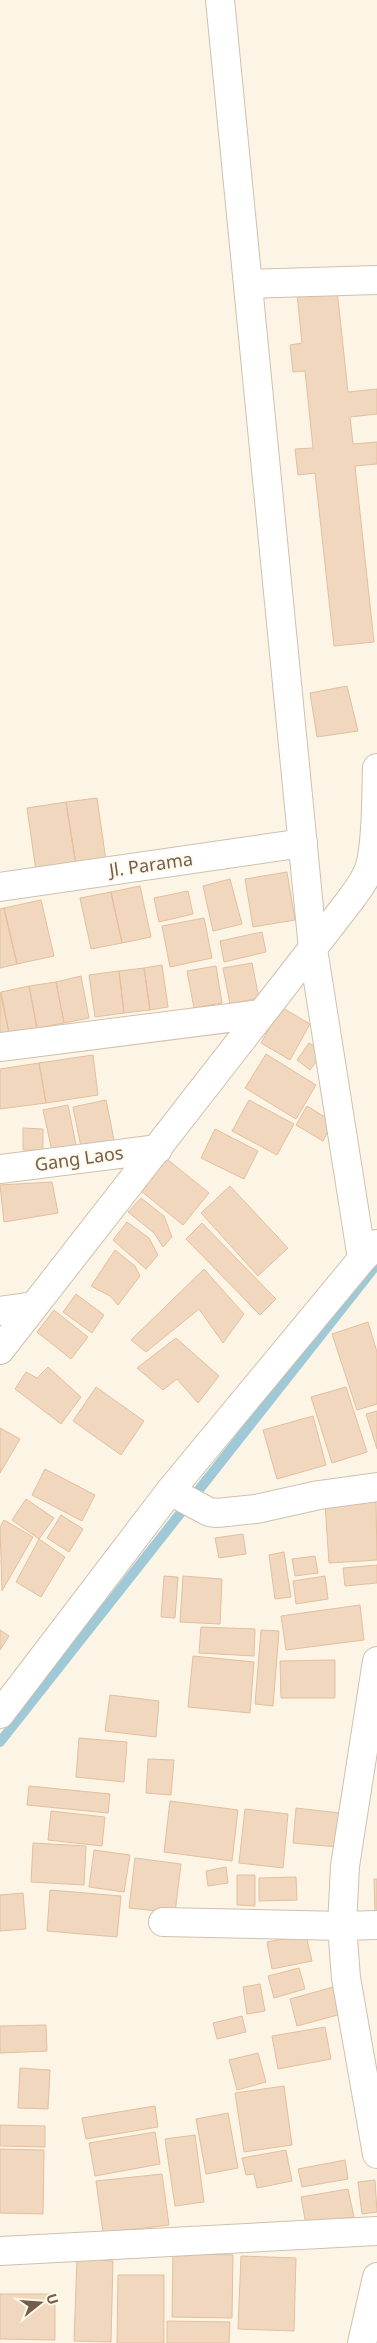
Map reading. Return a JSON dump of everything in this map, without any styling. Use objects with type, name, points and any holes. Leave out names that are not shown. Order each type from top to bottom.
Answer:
[{"type":"street","points":[[0,1714],[177,1495],[369,1252],[312,949],[224,0]]},
{"type":"street","points":[[249,284],[377,280]]},
{"type":"street","points":[[0,1350],[158,1149],[260,1014],[369,882],[373,851],[377,768]]},
{"type":"street","name":"Jl. Parama","points":[[0,888],[302,843]]},
{"type":"street","points":[[0,1047],[260,1014]]},
{"type":"street","name":"Gang Laos","points":[[0,1169],[158,1149]]},
{"type":"street","points":[[0,1311],[34,1306]]},
{"type":"street","points":[[177,1495],[209,1512],[226,1513],[256,1509],[319,1495],[377,1487]]},
{"type":"street","points":[[377,1661],[345,1866],[342,1926],[346,1978],[377,2154]]},
{"type":"street","points":[[162,1922],[377,1925]]},
{"type":"street","points":[[0,2251],[377,2231]]},
{"type":"street","points":[[362,2343],[377,2278]]},
{"type":"building","points":[[337,290],[348,392],[377,389],[377,414],[350,417],[353,444],[377,442],[377,464],[355,466],[374,642],[334,646],[315,473],[298,475],[295,449],[313,448],[305,371],[293,372],[290,345],[302,343],[297,294]]},
{"type":"building","points":[[347,686],[358,731],[317,737],[310,693]]},
{"type":"building","points":[[97,798],[106,861],[76,865],[66,802]]},
{"type":"building","points":[[66,802],[76,865],[36,871],[27,808]]},
{"type":"building","points":[[287,872],[295,920],[253,927],[245,879]]},
{"type":"building","points":[[230,879],[242,924],[213,931],[203,886]]},
{"type":"building","points":[[140,886],[151,937],[122,943],[111,892]]},
{"type":"building","points":[[188,891],[193,914],[159,922],[154,898]]},
{"type":"building","points":[[111,892],[122,943],[91,949],[80,898]]},
{"type":"building","points":[[41,900],[54,956],[17,964],[4,908]]},
{"type":"building","points":[[4,908],[17,964],[0,968],[0,909]]},
{"type":"building","points":[[204,918],[212,958],[170,967],[162,926]]},
{"type":"building","points":[[262,932],[266,952],[224,962],[220,941]]},
{"type":"building","points":[[252,963],[259,998],[230,1004],[223,968]]},
{"type":"building","points":[[162,965],[168,1007],[150,1010],[144,968]]},
{"type":"building","points":[[216,966],[222,1003],[194,1008],[187,971]]},
{"type":"building","points":[[144,968],[150,1010],[124,1013],[119,971]]},
{"type":"building","points":[[119,971],[124,1013],[95,1017],[89,975]]},
{"type":"building","points":[[81,976],[89,1018],[64,1023],[56,982]]},
{"type":"building","points":[[56,982],[64,1023],[37,1028],[29,986]]},
{"type":"building","points":[[29,986],[37,1028],[9,1033],[1,992]]},
{"type":"building","points":[[0,992],[9,1033],[0,1035]]},
{"type":"building","points":[[281,1007],[310,1024],[290,1060],[261,1043]]},
{"type":"building","points":[[309,1043],[323,1052],[310,1070],[297,1060]]},
{"type":"building","points":[[266,1054],[316,1085],[296,1119],[245,1088]]},
{"type":"building","points":[[93,1055],[98,1095],[46,1103],[39,1063]]},
{"type":"building","points":[[39,1063],[46,1103],[0,1109],[0,1069]]},
{"type":"building","points":[[106,1100],[114,1140],[81,1147],[73,1107]]},
{"type":"building","points":[[249,1100],[294,1124],[277,1155],[232,1131]]},
{"type":"building","points":[[68,1105],[76,1145],[52,1151],[43,1110]]},
{"type":"building","points":[[307,1106],[333,1122],[323,1141],[296,1125]]},
{"type":"building","points":[[23,1128],[43,1129],[43,1150],[23,1150]]},
{"type":"building","points":[[215,1129],[258,1151],[244,1179],[201,1158]]},
{"type":"building","points":[[167,1159],[209,1193],[183,1225],[141,1191]]},
{"type":"building","points":[[52,1182],[58,1213],[4,1222],[0,1185]]},
{"type":"building","points":[[230,1186],[288,1248],[258,1276],[201,1213]]},
{"type":"building","points":[[141,1198],[164,1216],[172,1237],[163,1247],[154,1233],[128,1212]]},
{"type":"building","points":[[127,1222],[149,1238],[158,1255],[146,1269],[113,1240]]},
{"type":"building","points":[[202,1223],[276,1299],[260,1315],[186,1239]]},
{"type":"building","points":[[115,1250],[135,1266],[140,1276],[118,1305],[110,1296],[91,1286]]},
{"type":"building","points":[[204,1269],[244,1314],[223,1343],[199,1309],[146,1352],[131,1340]]},
{"type":"building","points":[[76,1294],[104,1315],[92,1333],[63,1312]]},
{"type":"building","points":[[54,1310],[88,1337],[71,1359],[37,1332]]},
{"type":"building","points":[[368,1322],[377,1352],[377,1404],[357,1410],[332,1334]]},
{"type":"building","points":[[176,1338],[219,1376],[198,1403],[177,1379],[163,1390],[137,1368]]},
{"type":"building","points":[[48,1367],[81,1397],[61,1424],[15,1389],[26,1372],[37,1378]]},
{"type":"building","points":[[96,1387],[144,1421],[121,1455],[73,1421]]},
{"type":"building","points":[[346,1387],[367,1452],[332,1463],[311,1397]]},
{"type":"building","points":[[377,1411],[377,1449],[366,1414]]},
{"type":"building","points":[[313,1416],[326,1465],[277,1479],[263,1430]]},
{"type":"building","points":[[0,1428],[20,1439],[0,1473]]},
{"type":"building","points":[[45,1469],[95,1495],[82,1521],[32,1495]]},
{"type":"building","points":[[26,1499],[54,1518],[39,1539],[12,1520]]},
{"type":"building","points":[[376,1500],[377,1560],[329,1563],[325,1504]]},
{"type":"building","points":[[61,1515],[83,1529],[69,1552],[47,1538]]},
{"type":"building","points":[[4,1520],[33,1537],[2,1591],[0,1527]]},
{"type":"building","points":[[243,1534],[246,1554],[219,1558],[215,1538]]},
{"type":"building","points":[[39,1539],[65,1557],[41,1597],[16,1582]]},
{"type":"building","points":[[284,1552],[291,1597],[275,1599],[269,1555]]},
{"type":"building","points":[[315,1556],[318,1573],[295,1576],[292,1559]]},
{"type":"building","points":[[377,1565],[377,1583],[345,1586],[343,1568]]},
{"type":"building","points":[[164,1576],[178,1577],[175,1618],[161,1617]]},
{"type":"building","points":[[183,1576],[222,1579],[220,1624],[180,1622]]},
{"type":"building","points":[[325,1576],[328,1599],[296,1604],[293,1581]]},
{"type":"building","points":[[360,1605],[364,1640],[286,1650],[281,1616]]},
{"type":"building","points":[[201,1627],[255,1629],[254,1656],[199,1653]]},
{"type":"building","points":[[0,1630],[9,1636],[0,1650]]},
{"type":"building","points":[[261,1630],[279,1631],[273,1706],[255,1704]]},
{"type":"building","points":[[193,1656],[254,1662],[250,1713],[188,1707]]},
{"type":"building","points":[[335,1660],[335,1698],[281,1698],[280,1661]]},
{"type":"building","points":[[110,1695],[159,1701],[156,1737],[105,1731]]},
{"type":"building","points":[[79,1738],[127,1742],[124,1782],[76,1777]]},
{"type":"building","points":[[148,1759],[174,1760],[171,1795],[146,1793]]},
{"type":"building","points":[[29,1786],[110,1794],[108,1813],[27,1805]]},
{"type":"building","points":[[170,1801],[238,1810],[232,1861],[164,1852]]},
{"type":"building","points":[[296,1808],[340,1813],[337,1847],[293,1843]]},
{"type":"building","points":[[245,1809],[288,1814],[283,1868],[239,1863]]},
{"type":"building","points":[[51,1811],[105,1817],[102,1846],[48,1840]]},
{"type":"building","points":[[33,1843],[86,1846],[84,1885],[31,1882]]},
{"type":"building","points":[[94,1850],[130,1855],[124,1892],[89,1887]]},
{"type":"building","points":[[135,1858],[181,1864],[175,1913],[129,1908]]},
{"type":"building","points":[[226,1867],[228,1883],[208,1886],[206,1871]]},
{"type":"building","points":[[237,1875],[255,1875],[255,1906],[237,1905]]},
{"type":"building","points":[[296,1877],[297,1900],[259,1901],[259,1878]]},
{"type":"building","points":[[374,1879],[377,1879],[377,1912],[375,1912]]},
{"type":"building","points":[[50,1890],[121,1896],[117,1937],[47,1931]]},
{"type":"building","points":[[23,1893],[26,1929],[0,1931],[0,1895]]},
{"type":"building","points":[[306,1935],[312,1961],[272,1969],[267,1942]]},
{"type":"building","points":[[299,1968],[305,1989],[274,1998],[268,1976]]},
{"type":"building","points":[[260,1984],[265,2011],[247,2014],[243,1987]]},
{"type":"building","points":[[337,1986],[345,2013],[297,2026],[290,1999]]},
{"type":"building","points":[[242,2016],[246,2032],[217,2039],[213,2023]]},
{"type":"building","points":[[46,2025],[47,2051],[0,2053],[0,2026]]},
{"type":"building","points":[[325,2027],[331,2059],[278,2069],[272,2036]]},
{"type":"building","points":[[258,2053],[266,2082],[237,2090],[229,2060]]},
{"type":"building","points":[[20,2068],[50,2070],[48,2109],[18,2108]]},
{"type":"building","points":[[284,2086],[292,2145],[244,2152],[235,2093]]},
{"type":"building","points":[[155,2106],[158,2127],[86,2139],[82,2118]]},
{"type":"building","points":[[228,2113],[238,2168],[206,2174],[196,2119]]},
{"type":"building","points":[[0,2125],[45,2126],[45,2147],[0,2146]]},
{"type":"building","points":[[155,2132],[160,2164],[95,2176],[89,2143]]},
{"type":"building","points":[[195,2135],[204,2202],[175,2206],[165,2139]]},
{"type":"building","points":[[0,2149],[44,2150],[43,2214],[0,2213]]},
{"type":"building","points":[[286,2150],[292,2181],[257,2188],[254,2174],[246,2175],[242,2158]]},
{"type":"building","points":[[345,2160],[348,2179],[302,2187],[298,2169]]},
{"type":"building","points":[[162,2174],[169,2225],[103,2233],[96,2181]]},
{"type":"building","points":[[375,2180],[377,2212],[362,2214],[358,2182]]},
{"type":"building","points":[[348,2189],[354,2217],[306,2225],[301,2197]]},
{"type":"building","points":[[173,2253],[233,2255],[232,2318],[172,2317]]},
{"type":"building","points":[[241,2256],[296,2258],[294,2331],[238,2329]]},
{"type":"building","points":[[77,2259],[113,2261],[111,2342],[74,2341]]},
{"type":"building","points":[[118,2275],[164,2275],[164,2343],[117,2343]]},
{"type":"building","points":[[0,2294],[55,2294],[55,2340],[0,2339]]},
{"type":"building","points":[[167,2321],[230,2322],[229,2343],[167,2343]]},
{"type":"waterway","points":[[0,1742],[377,1264]]}]
